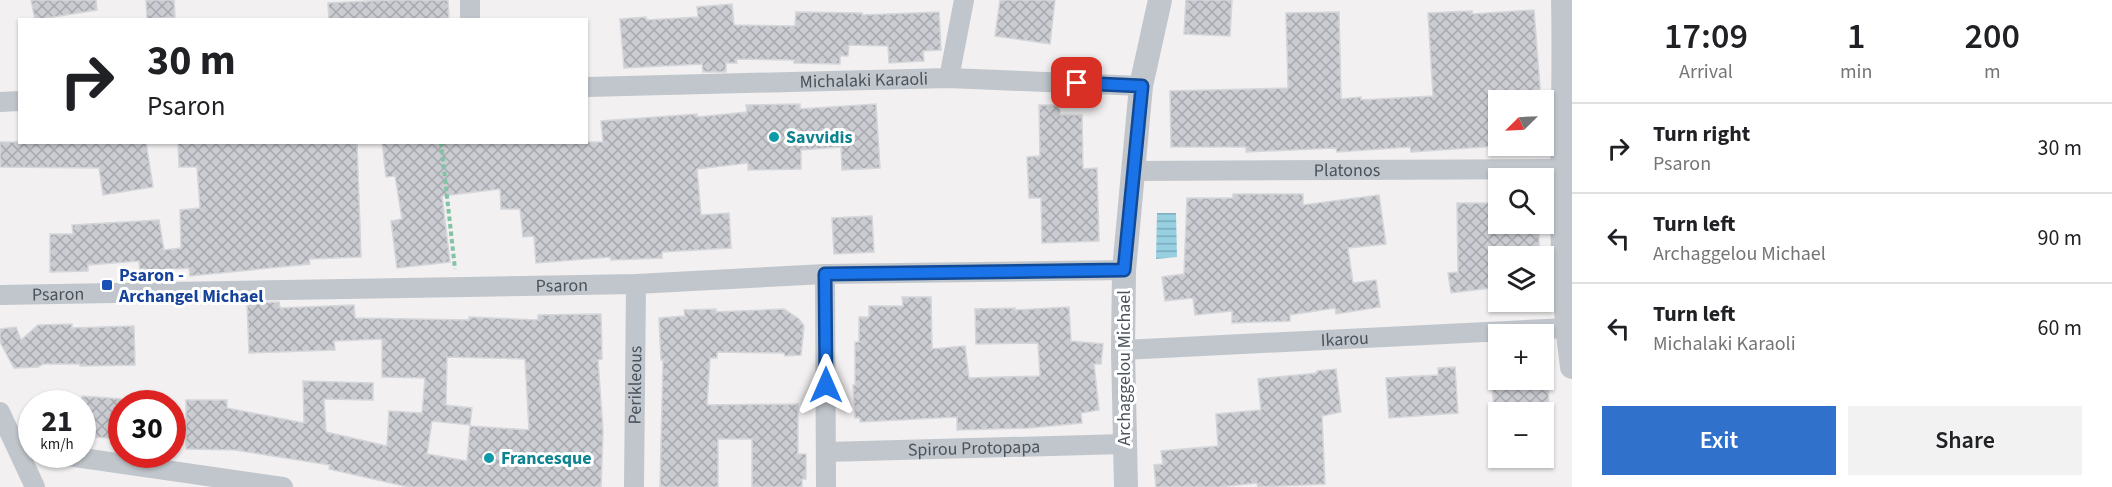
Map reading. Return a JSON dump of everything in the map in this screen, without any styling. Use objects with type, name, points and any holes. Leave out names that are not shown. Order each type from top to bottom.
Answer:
[{"type":"street","points":[[470,0],[470,18]]},
{"type":"street","points":[[949,78],[964,0]]},
{"type":"street","name":"Archaggelou Michael","points":[[1126,487],[1124,270],[1142,86],[1160,0]]},
{"type":"street","points":[[1563,0],[1562,169],[1566,328],[1572,367]]},
{"type":"street","name":"Michalaki Karaoli","points":[[588,87],[949,78],[1142,86]]},
{"type":"street","points":[[0,102],[18,102]]},
{"type":"street","name":"Platonos","points":[[1134,171],[1562,169]]},
{"type":"street","name":"Psaron","points":[[0,295],[457,288],[636,284],[825,274],[1124,270]]},
{"type":"street","points":[[825,274],[826,487]]},
{"type":"street","name":"Perikleous","points":[[634,487],[636,284]]},
{"type":"street","name":"Ikarou","points":[[1123,350],[1566,328]]},
{"type":"street","points":[[0,412],[18,439]]},
{"type":"street","name":"Spirou Protopapa","points":[[826,452],[1124,444]]},
{"type":"street","points":[[96,460],[283,487]]},
{"type":"street","points":[[30,468],[35,487]]},
{"type":"path","points":[[441,144],[457,288]]},
{"type":"water","points":[[1157,213],[1176,213],[1177,257],[1156,259]]},
{"type":"building","points":[[31,0],[96,0],[97,10],[35,18]]},
{"type":"building","points":[[146,0],[174,0],[175,17],[147,18]]},
{"type":"building","points":[[448,0],[449,18],[329,18],[328,3]]},
{"type":"building","points":[[1000,0],[1055,0],[1050,44],[995,36]]},
{"type":"building","points":[[1186,0],[1232,0],[1230,36],[1184,34]]},
{"type":"building","points":[[732,4],[734,25],[795,26],[796,12],[862,13],[862,15],[939,12],[941,50],[923,51],[924,61],[889,63],[888,46],[849,45],[848,56],[840,56],[840,64],[736,59],[737,63],[726,63],[726,72],[703,72],[702,64],[624,68],[620,19],[698,17],[697,7]]},
{"type":"building","points":[[1534,10],[1540,90],[1488,90],[1488,147],[1411,152],[1410,147],[1337,152],[1336,148],[1246,152],[1246,147],[1171,147],[1170,91],[1288,88],[1286,13],[1339,12],[1341,99],[1361,97],[1361,100],[1433,96],[1428,13],[1472,11],[1472,14]]},
{"type":"building","points":[[800,104],[800,109],[876,104],[880,168],[842,170],[841,147],[801,150],[801,169],[748,170],[748,163],[697,169],[701,215],[729,213],[731,248],[662,252],[662,258],[611,260],[610,257],[536,263],[534,236],[523,237],[520,209],[501,209],[500,189],[442,196],[450,262],[397,268],[391,221],[402,219],[395,176],[386,177],[382,144],[588,144],[588,142],[603,142],[601,121],[697,114],[697,117],[747,112],[746,105]]},
{"type":"building","points":[[1039,105],[1060,105],[1060,115],[1082,115],[1083,169],[1097,168],[1099,241],[1042,243],[1041,198],[1029,198],[1027,157],[1040,156]]},
{"type":"building","points":[[0,142],[146,144],[153,187],[103,195],[99,168],[0,167]]},
{"type":"building","points":[[178,144],[357,144],[361,257],[309,259],[310,264],[190,276],[189,268],[140,271],[139,261],[88,265],[88,271],[50,272],[50,234],[73,234],[72,225],[159,220],[164,250],[181,248],[180,210],[200,208],[197,167],[179,167]]},
{"type":"building","points":[[1233,194],[1303,194],[1303,205],[1379,195],[1386,244],[1348,248],[1353,283],[1376,280],[1380,307],[1336,314],[1335,308],[1290,315],[1290,321],[1232,323],[1232,311],[1195,315],[1193,298],[1165,301],[1162,277],[1184,274],[1187,198],[1233,198]]},
{"type":"building","points":[[1457,203],[1488,203],[1488,234],[1539,234],[1539,246],[1488,246],[1488,288],[1451,293],[1448,273],[1458,272]]},
{"type":"building","points":[[872,216],[874,252],[834,254],[832,218]]},
{"type":"building","points":[[902,297],[931,297],[932,349],[965,346],[969,378],[1040,376],[1038,343],[976,344],[975,309],[1015,308],[1015,310],[1069,307],[1071,341],[1103,344],[1101,364],[1094,364],[1099,410],[1081,413],[1082,423],[1029,428],[957,430],[957,417],[860,422],[860,418],[855,418],[853,385],[855,385],[855,342],[859,342],[859,317],[869,317],[869,306],[903,306]]},
{"type":"building","points":[[279,302],[280,308],[354,305],[355,318],[469,320],[469,317],[538,320],[538,315],[601,314],[602,359],[598,360],[603,431],[601,487],[408,487],[329,469],[330,465],[235,450],[186,449],[186,400],[227,400],[227,408],[304,423],[303,381],[373,383],[373,400],[324,399],[326,432],[387,446],[389,411],[422,413],[425,378],[382,377],[382,339],[334,341],[335,350],[249,353],[247,303]],"holes":[[[447,357],[525,359],[529,430],[470,426],[467,461],[427,454],[432,421],[470,425],[472,408],[446,405]]]},
{"type":"building","points":[[716,309],[716,312],[784,309],[799,319],[804,326],[801,355],[717,352],[717,358],[710,358],[707,405],[798,404],[798,454],[806,454],[806,479],[802,479],[802,487],[752,487],[752,439],[718,439],[718,487],[660,487],[663,360],[661,360],[659,318],[685,316],[684,310]]},
{"type":"building","points":[[72,324],[72,328],[134,326],[135,365],[43,364],[38,367],[14,368],[0,342],[0,329],[16,327],[21,340],[38,325]]},
{"type":"building","points":[[1455,367],[1458,413],[1389,418],[1386,378],[1438,375],[1438,368]]},
{"type":"building","points":[[1336,369],[1341,412],[1322,416],[1325,484],[1258,487],[1257,483],[1219,487],[1156,487],[1154,465],[1163,464],[1161,451],[1218,446],[1216,414],[1261,410],[1258,379]]},
{"type":"building","points":[[1493,390],[1548,390],[1549,402],[1493,402]]},
{"type":"building","points":[[96,397],[108,398],[108,438],[96,437]]},
{"type":"place","name":"Savvidis","points":[[774,137]]},
{"type":"place","name":"Psaron - Archangel Michael","points":[[107,285]]},
{"type":"place","name":"Francesque","points":[[489,458]]},
{"type":"route","points":[[826,385],[825,274],[1124,270],[1142,86],[1077,83]]}]
